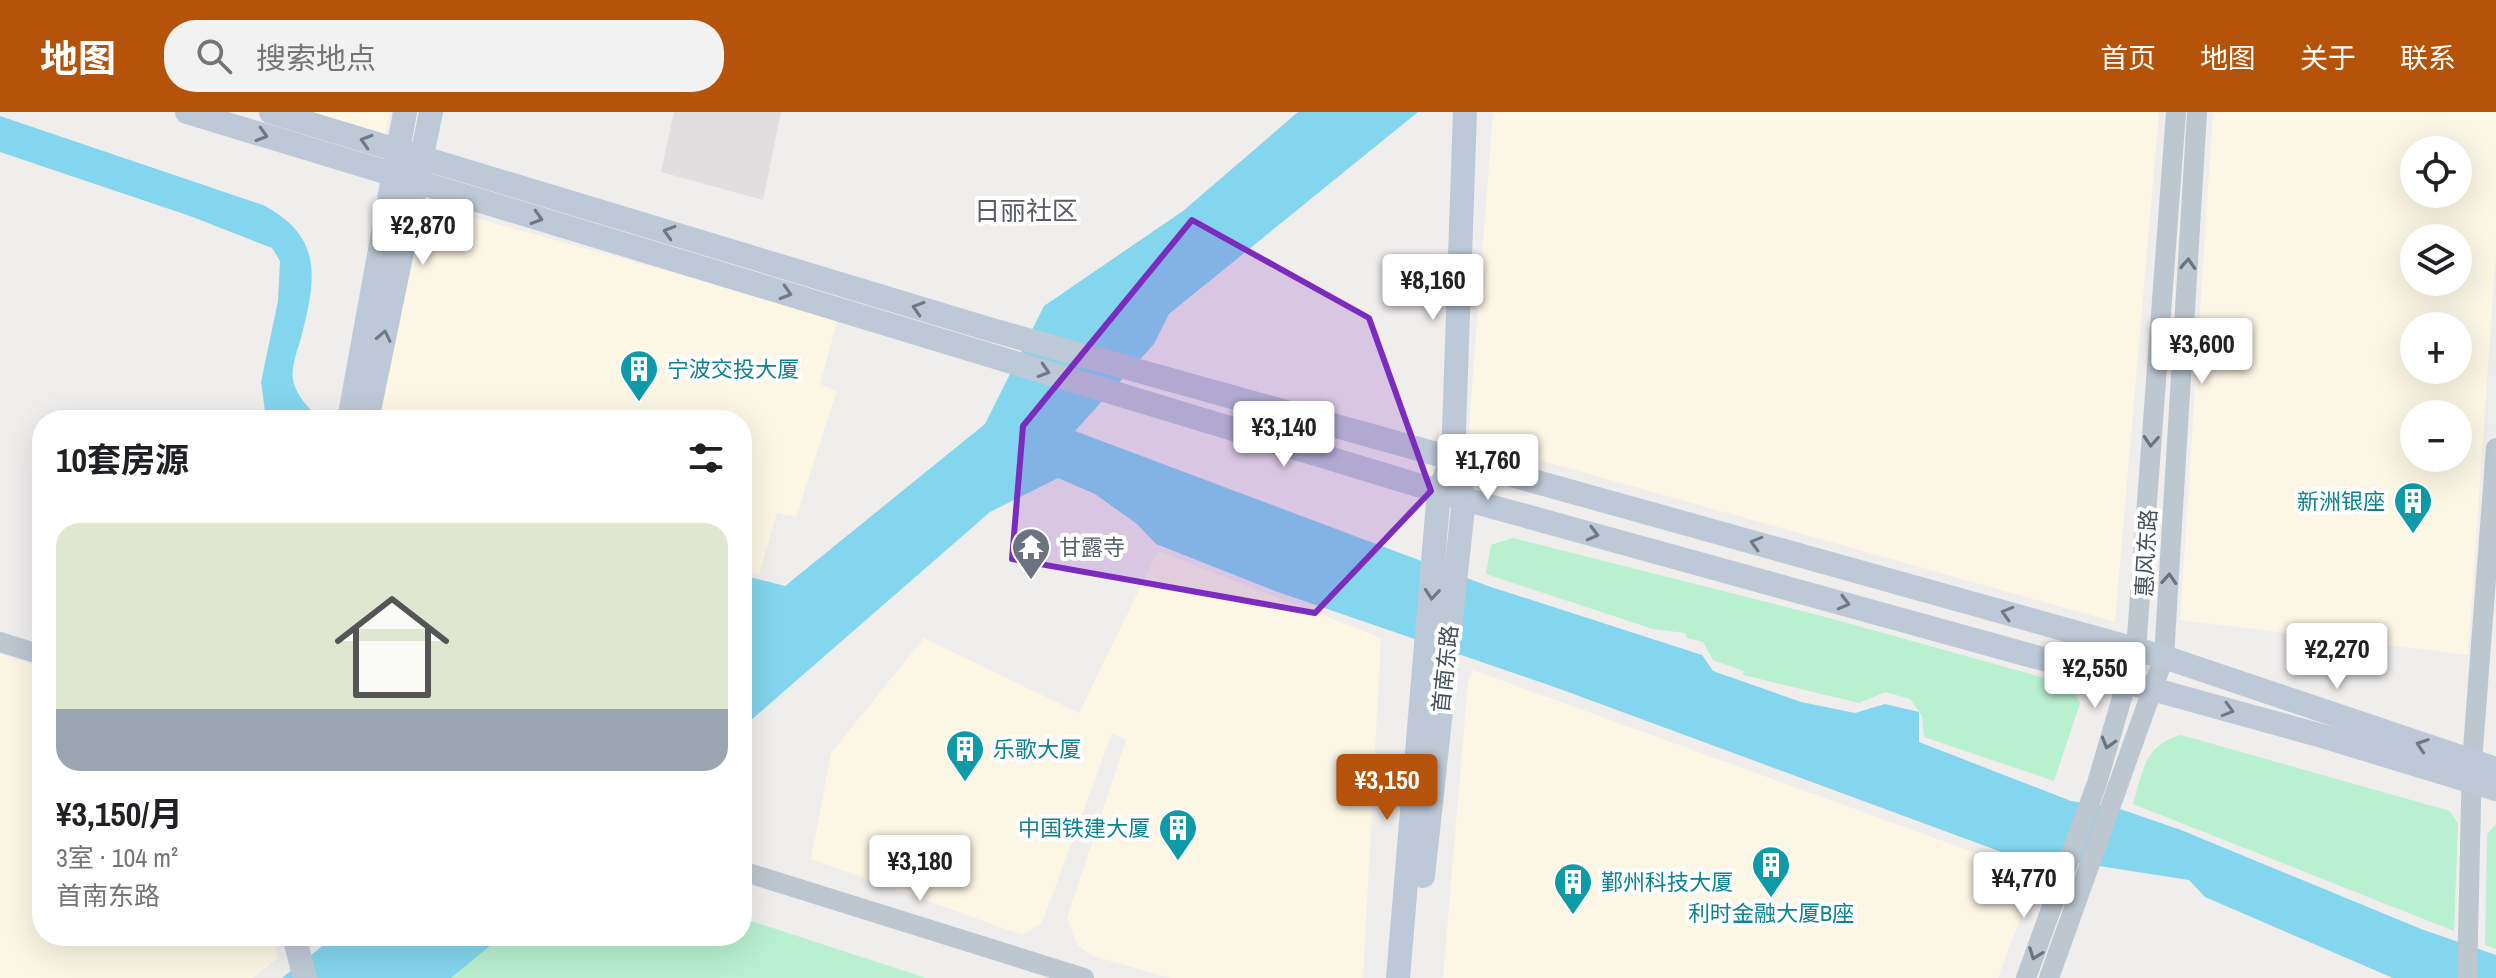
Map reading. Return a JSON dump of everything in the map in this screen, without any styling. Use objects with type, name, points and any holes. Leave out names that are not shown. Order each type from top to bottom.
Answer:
[{"type":"main road","points":[[187,112],[395,162]]},
{"type":"main road","points":[[271,112],[395,162],[969,349],[1464,499],[2153,689],[2471,772],[2496,769]]},
{"type":"main road","points":[[360,410],[405,112]]},
{"type":"main road","points":[[360,410],[420,170],[431,112]]},
{"type":"main road","points":[[1439,491],[1453,458],[1465,118]]},
{"type":"main road","points":[[420,170],[2164,657],[2471,772],[2496,789]]},
{"type":"main road","name":"首南东路","points":[[1413,978],[1456,550],[1464,499],[1453,458]]},
{"type":"main road","name":"首南东路","points":[[1398,978],[1439,491]]},
{"type":"main road","points":[[296,946],[305,978]]},
{"type":"street","name":"惠风东路","points":[[2049,978],[2083,886],[2126,681],[2136,650],[2176,112]]},
{"type":"street","name":"惠风东路","points":[[2026,978],[2063,877],[2153,689],[2164,657],[2197,112]]},
{"type":"street","points":[[2467,978],[2471,772],[2496,448]]},
{"type":"street","points":[[0,642],[32,652]]},
{"type":"street","points":[[752,874],[1040,971],[1084,978]]},
{"type":"highlighted area","points":[[1192,220],[1369,318],[1431,491],[1315,613],[1012,559],[1023,426]]},
{"type":"shaded area","points":[[311,112],[390,112],[385,134]]},
{"type":"shaded area","points":[[674,112],[781,112],[763,200],[661,172]]},
{"type":"shaded area","points":[[1493,112],[2159,112],[2115,622],[1468,440]]},
{"type":"shaded area","points":[[2213,112],[2496,112],[2496,252],[2468,655],[2180,620]]},
{"type":"shaded area","points":[[434,216],[468,216],[838,318],[820,384],[837,391],[796,517],[777,513],[759,575],[752,573],[752,410],[374,410],[421,220]]},
{"type":"shaded area","points":[[1158,551],[1381,638],[1363,978],[1170,978],[1093,956],[1077,945],[1067,918],[1126,740],[1112,733],[1042,923],[1022,935],[811,859],[831,753],[924,638],[1079,713]]},
{"type":"shaded area","points":[[0,654],[32,664],[32,946],[275,946],[278,958],[253,978],[0,978]]},
{"type":"shaded area","points":[[1473,670],[2036,875],[1998,978],[1443,978],[1468,681]]},
{"type":"green space","points":[[1513,538],[1826,617],[2070,685],[2080,703],[2054,781],[1924,737],[1922,716],[1910,699],[1885,692],[1859,703],[1743,675],[1744,671],[1713,660],[1703,642],[1687,638],[1685,633],[1653,629],[1486,574],[1491,545]]},
{"type":"green space","points":[[2181,735],[2450,811],[2458,824],[2454,931],[2133,804],[2143,770],[2152,753],[2159,745]]},
{"type":"green space","points":[[2496,824],[2496,949],[2485,945],[2487,834]]},
{"type":"green space","points":[[752,921],[926,978],[451,978],[490,946],[752,946]]},
{"type":"water","points":[[1298,112],[1418,112],[1169,314],[1154,344],[1075,431],[1488,586],[1702,655],[1713,671],[1801,702],[1855,713],[1885,704],[1919,712],[1919,742],[2071,801],[2117,808],[2181,830],[2421,929],[2496,955],[2496,978],[2393,978],[2205,897],[2189,880],[2080,863],[2045,868],[1560,689],[1275,591],[1156,544],[1137,524],[1095,494],[1058,478],[990,512],[752,719],[752,578],[785,586],[985,424],[1044,306],[1183,211]]},
{"type":"water","points":[[0,116],[263,205],[283,217],[297,231],[310,261],[310,297],[293,380],[300,397],[311,410],[265,410],[261,382],[278,301],[280,261],[272,248],[190,216],[0,152]]},
{"type":"water","points":[[322,946],[490,946],[451,978],[282,978]]},
{"type":"place","name":"宁波交投大厦","points":[[639,403]]},
{"type":"place","name":"新洲银座","points":[[2413,535]]},
{"type":"place","name":"甘露寺","points":[[1031,581]]},
{"type":"place","name":"乐歌大厦","points":[[965,783]]},
{"type":"place","name":"中国铁建大厦","points":[[1178,862]]},
{"type":"place","name":"利时金融大厦B座","points":[[1771,899]]},
{"type":"place","name":"鄞州科技大厦","points":[[1573,916]]},
{"type":"district","name":"日丽社区","points":[[1026,210]]}]
